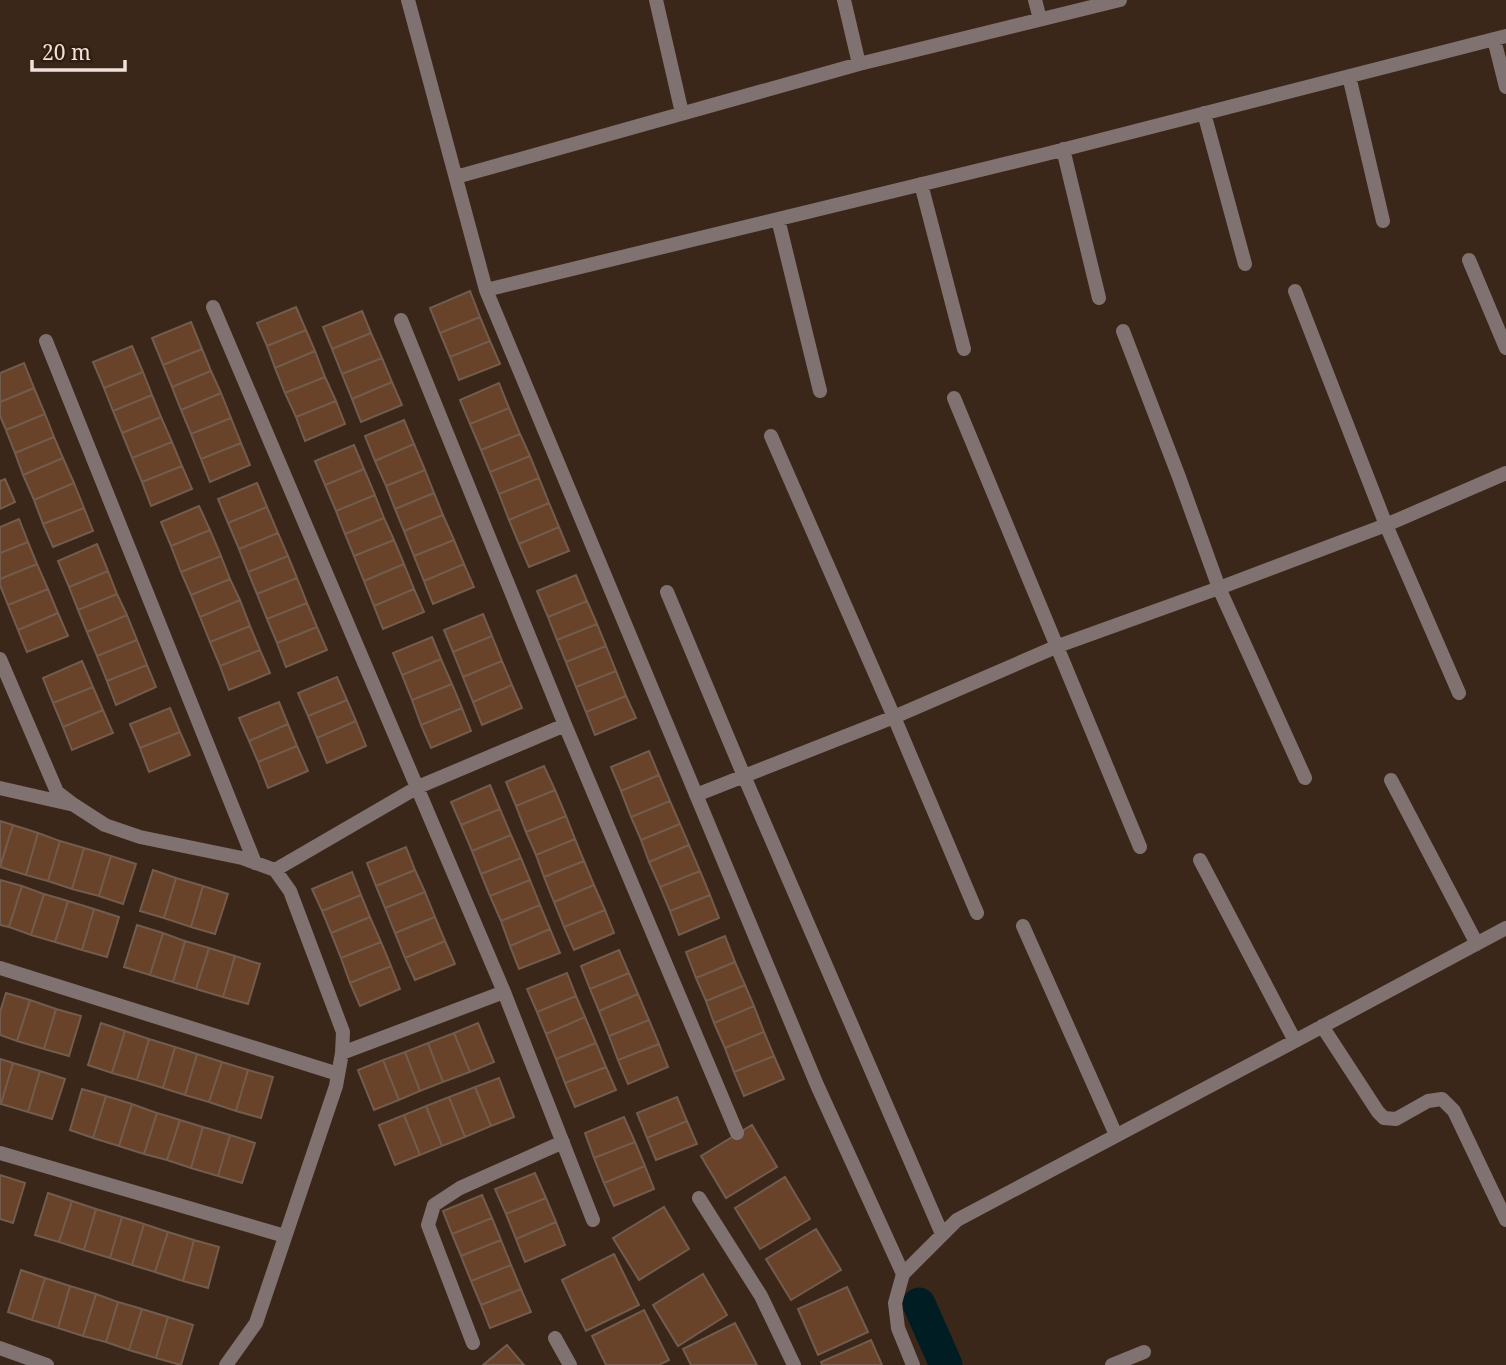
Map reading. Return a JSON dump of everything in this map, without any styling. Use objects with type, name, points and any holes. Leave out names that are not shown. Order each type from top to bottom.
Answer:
[{"type":"street","points":[[408,0],[486,290],[817,1085],[903,1274]]},
{"type":"street","points":[[656,0],[682,113]]},
{"type":"street","points":[[844,0],[859,64]]},
{"type":"street","points":[[1035,0],[1040,19]]},
{"type":"street","points":[[456,177],[859,64],[1120,0]]},
{"type":"street","points":[[486,290],[1063,149],[1500,37],[1506,87]]},
{"type":"street","points":[[1349,76],[1383,221]]},
{"type":"street","points":[[1204,113],[1245,264]]},
{"type":"street","points":[[1063,149],[1099,298]]},
{"type":"street","points":[[921,184],[964,349]]},
{"type":"street","points":[[778,219],[820,391]]},
{"type":"street","points":[[1469,260],[1506,348]]},
{"type":"street","points":[[1295,291],[1386,525],[1459,693]]},
{"type":"street","points":[[213,307],[504,992],[593,1220]]},
{"type":"street","points":[[401,320],[565,725],[737,1133]]},
{"type":"street","points":[[1123,331],[1219,588],[1305,778]]},
{"type":"street","points":[[46,341],[255,863]]},
{"type":"street","points":[[954,398],[1140,847]]},
{"type":"street","points":[[771,436],[976,913]]},
{"type":"street","points":[[696,794],[894,717],[1058,646],[1386,525],[1506,473]]},
{"type":"street","points":[[667,592],[942,1234]]},
{"type":"street","points":[[0,659],[57,792],[105,825],[141,837],[242,858],[275,870],[290,891],[342,1032],[342,1053],[336,1086],[256,1323],[226,1365]]},
{"type":"street","points":[[275,870],[418,787],[565,725]]},
{"type":"street","points":[[1391,780],[1477,944]]},
{"type":"street","points":[[0,788],[74,805]]},
{"type":"street","points":[[1200,860],[1295,1041]]},
{"type":"street","points":[[1023,926],[1116,1135]]},
{"type":"street","points":[[913,1365],[898,1328],[895,1303],[903,1274],[957,1220],[1506,928]]},
{"type":"street","points":[[0,968],[338,1074]]},
{"type":"street","points":[[342,1053],[504,992]]},
{"type":"street","points":[[1322,1026],[1384,1118],[1395,1119],[1429,1101],[1442,1099],[1454,1111],[1506,1220]]},
{"type":"street","points":[[473,1343],[428,1225],[434,1205],[460,1188],[563,1142]]},
{"type":"street","points":[[0,1153],[285,1236]]},
{"type":"street","points":[[699,1198],[761,1296],[794,1365]]},
{"type":"street","points":[[555,1338],[570,1365]]},
{"type":"street","points":[[0,1348],[47,1365]]},
{"type":"street","points":[[1112,1365],[1144,1352]]},
{"type":"building","points":[[470,291],[480,317],[440,333],[430,308]]},
{"type":"building","points":[[296,307],[306,330],[267,346],[257,323]]},
{"type":"building","points":[[362,311],[371,333],[332,349],[323,327]]},
{"type":"building","points":[[480,317],[490,341],[450,357],[440,333]]},
{"type":"building","points":[[191,322],[202,349],[163,365],[152,338]]},
{"type":"building","points":[[306,330],[315,351],[275,368],[267,346]]},
{"type":"building","points":[[371,333],[382,358],[342,374],[332,349]]},
{"type":"building","points":[[490,341],[500,364],[459,380],[450,357]]},
{"type":"building","points":[[132,346],[143,372],[104,388],[93,362]]},
{"type":"building","points":[[202,349],[211,371],[172,387],[163,365]]},
{"type":"building","points":[[315,351],[325,377],[285,393],[275,368]]},
{"type":"building","points":[[382,358],[392,382],[352,399],[342,374]]},
{"type":"building","points":[[24,363],[34,388],[0,402],[0,373]]},
{"type":"building","points":[[211,371],[221,393],[181,410],[172,387]]},
{"type":"building","points":[[143,372],[152,395],[113,411],[104,388]]},
{"type":"building","points":[[325,377],[336,401],[296,417],[285,393]]},
{"type":"building","points":[[392,382],[402,405],[361,422],[352,399]]},
{"type":"building","points":[[499,383],[509,408],[470,424],[460,400]]},
{"type":"building","points":[[34,388],[45,414],[6,430],[0,416],[0,402]]},
{"type":"building","points":[[221,393],[231,418],[191,434],[181,410]]},
{"type":"building","points":[[152,395],[161,417],[122,433],[113,411]]},
{"type":"building","points":[[336,401],[345,424],[305,441],[296,417]]},
{"type":"building","points":[[509,408],[520,434],[481,450],[470,424]]},
{"type":"building","points":[[45,414],[54,437],[15,453],[6,430]]},
{"type":"building","points":[[161,417],[172,442],[132,458],[122,433]]},
{"type":"building","points":[[231,418],[241,443],[201,459],[191,434]]},
{"type":"building","points":[[404,420],[414,444],[375,461],[365,436]]},
{"type":"building","points":[[520,434],[530,456],[490,472],[481,450]]},
{"type":"building","points":[[54,437],[63,458],[23,475],[15,453]]},
{"type":"building","points":[[172,442],[182,466],[142,482],[132,458]]},
{"type":"building","points":[[241,443],[250,465],[210,482],[201,459]]},
{"type":"building","points":[[414,444],[425,470],[386,486],[375,461]]},
{"type":"building","points":[[354,445],[364,469],[325,485],[315,461]]},
{"type":"building","points":[[530,456],[539,478],[499,494],[490,472]]},
{"type":"building","points":[[63,458],[74,483],[34,500],[23,475]]},
{"type":"building","points":[[182,466],[192,489],[151,506],[142,482]]},
{"type":"building","points":[[364,469],[375,495],[336,511],[325,485]]},
{"type":"building","points":[[425,470],[434,493],[395,509],[386,486]]},
{"type":"building","points":[[539,478],[549,503],[509,520],[499,494]]},
{"type":"building","points":[[5,479],[15,502],[0,509],[0,481]]},
{"type":"building","points":[[74,483],[84,508],[43,524],[34,500]]},
{"type":"building","points":[[257,483],[267,507],[228,523],[218,499]]},
{"type":"building","points":[[434,493],[443,515],[404,531],[395,509]]},
{"type":"building","points":[[375,495],[384,518],[345,534],[336,511]]},
{"type":"building","points":[[549,503],[559,527],[519,544],[509,520]]},
{"type":"building","points":[[199,506],[210,530],[171,546],[161,522]]},
{"type":"building","points":[[267,507],[278,533],[239,549],[228,523]]},
{"type":"building","points":[[84,508],[93,531],[53,547],[43,524]]},
{"type":"building","points":[[443,515],[454,540],[414,556],[404,531]]},
{"type":"building","points":[[384,518],[394,540],[354,556],[345,534]]},
{"type":"building","points":[[19,519],[28,542],[0,553],[0,527]]},
{"type":"building","points":[[559,527],[569,551],[529,567],[519,544]]},
{"type":"building","points":[[210,530],[221,556],[181,572],[171,546]]},
{"type":"building","points":[[278,533],[288,556],[248,572],[239,549]]},
{"type":"building","points":[[394,540],[404,564],[364,581],[354,556]]},
{"type":"building","points":[[454,540],[464,564],[424,581],[414,556]]},
{"type":"building","points":[[28,542],[37,564],[0,579],[0,553]]},
{"type":"building","points":[[97,544],[108,571],[69,587],[58,561]]},
{"type":"building","points":[[221,556],[230,579],[191,595],[181,572]]},
{"type":"building","points":[[288,556],[297,578],[257,594],[248,572]]},
{"type":"building","points":[[37,564],[48,589],[8,605],[0,579]]},
{"type":"building","points":[[404,564],[414,589],[374,606],[364,581]]},
{"type":"building","points":[[464,564],[474,587],[433,604],[424,581]]},
{"type":"building","points":[[108,571],[117,594],[78,610],[69,587]]},
{"type":"building","points":[[576,575],[587,601],[548,617],[537,591]]},
{"type":"building","points":[[297,578],[307,603],[267,619],[257,594]]},
{"type":"building","points":[[230,579],[240,600],[200,617],[191,595]]},
{"type":"building","points":[[48,589],[58,613],[18,630],[8,605]]},
{"type":"building","points":[[414,589],[424,612],[383,629],[374,606]]},
{"type":"building","points":[[117,594],[127,615],[87,632],[78,610]]},
{"type":"building","points":[[240,600],[250,626],[210,642],[200,617]]},
{"type":"building","points":[[587,601],[597,624],[557,640],[548,617]]},
{"type":"building","points":[[307,603],[317,627],[277,643],[267,619]]},
{"type":"building","points":[[58,613],[68,636],[27,652],[18,630]]},
{"type":"building","points":[[483,614],[492,636],[453,652],[444,630]]},
{"type":"building","points":[[127,615],[137,640],[97,656],[87,632]]},
{"type":"building","points":[[597,624],[606,646],[566,662],[557,640]]},
{"type":"building","points":[[250,626],[260,650],[220,666],[210,642]]},
{"type":"building","points":[[317,627],[327,650],[286,667],[277,643]]},
{"type":"building","points":[[492,636],[502,661],[463,677],[453,652]]},
{"type":"building","points":[[432,637],[441,659],[402,675],[393,653]]},
{"type":"building","points":[[137,640],[147,665],[107,681],[97,656]]},
{"type":"building","points":[[606,646],[616,671],[576,687],[566,662]]},
{"type":"building","points":[[260,650],[270,673],[229,690],[220,666]]},
{"type":"building","points":[[441,659],[452,684],[412,700],[402,675]]},
{"type":"building","points":[[82,661],[93,687],[53,703],[43,678]]},
{"type":"building","points":[[502,661],[512,685],[473,702],[463,677]]},
{"type":"building","points":[[147,665],[156,687],[116,705],[107,681]]},
{"type":"building","points":[[616,671],[626,696],[586,712],[576,687]]},
{"type":"building","points":[[337,677],[347,700],[308,716],[298,693]]},
{"type":"building","points":[[452,684],[462,708],[421,725],[412,700]]},
{"type":"building","points":[[512,685],[522,708],[482,725],[473,702]]},
{"type":"building","points":[[93,687],[103,710],[63,727],[53,703]]},
{"type":"building","points":[[626,696],[636,718],[595,735],[586,712]]},
{"type":"building","points":[[347,700],[356,721],[317,738],[308,716]]},
{"type":"building","points":[[279,702],[288,724],[249,741],[239,718]]},
{"type":"building","points":[[170,708],[180,732],[140,748],[130,724]]},
{"type":"building","points":[[462,708],[471,731],[431,748],[421,725]]},
{"type":"building","points":[[103,710],[113,733],[72,750],[63,727]]},
{"type":"building","points":[[356,721],[366,746],[327,763],[317,738]]},
{"type":"building","points":[[288,724],[297,746],[258,762],[249,741]]},
{"type":"building","points":[[180,732],[190,755],[149,772],[140,748]]},
{"type":"building","points":[[297,746],[308,771],[268,788],[258,762]]},
{"type":"building","points":[[649,751],[659,775],[621,791],[611,767]]},
{"type":"building","points":[[544,766],[555,790],[516,806],[506,782]]},
{"type":"building","points":[[659,775],[670,801],[631,817],[621,791]]},
{"type":"building","points":[[490,785],[500,809],[461,825],[451,802]]},
{"type":"building","points":[[555,790],[566,816],[526,832],[516,806]]},
{"type":"building","points":[[670,801],[680,824],[641,840],[631,817]]},
{"type":"building","points":[[500,809],[511,835],[472,851],[461,825]]},
{"type":"building","points":[[566,816],[575,839],[536,855],[526,832]]},
{"type":"building","points":[[0,821],[13,825],[0,866]]},
{"type":"building","points":[[680,824],[689,845],[649,862],[641,840]]},
{"type":"building","points":[[13,825],[38,833],[26,875],[0,867]]},
{"type":"building","points":[[38,833],[60,841],[48,881],[26,875]]},
{"type":"building","points":[[511,835],[521,858],[481,874],[472,851]]},
{"type":"building","points":[[575,839],[584,861],[544,877],[536,855]]},
{"type":"building","points":[[60,841],[84,848],[72,889],[48,881]]},
{"type":"building","points":[[689,845],[700,871],[660,887],[649,862]]},
{"type":"building","points":[[406,847],[415,870],[376,886],[367,863]]},
{"type":"building","points":[[84,848],[111,856],[99,896],[72,889]]},
{"type":"building","points":[[111,856],[136,864],[123,904],[99,896]]},
{"type":"building","points":[[521,858],[530,880],[490,896],[481,874]]},
{"type":"building","points":[[584,861],[594,885],[554,902],[544,877]]},
{"type":"building","points":[[153,870],[176,878],[164,918],[140,911]]},
{"type":"building","points":[[415,870],[425,892],[385,908],[376,886]]},
{"type":"building","points":[[700,871],[710,895],[670,911],[660,887]]},
{"type":"building","points":[[352,872],[361,895],[322,911],[312,889]]},
{"type":"building","points":[[176,878],[203,886],[191,927],[164,918]]},
{"type":"building","points":[[0,880],[22,886],[9,927],[0,925]]},
{"type":"building","points":[[530,880],[540,905],[501,921],[490,896]]},
{"type":"building","points":[[594,885],[605,910],[564,927],[554,902]]},
{"type":"building","points":[[22,886],[44,894],[31,935],[9,927]]},
{"type":"building","points":[[203,886],[228,894],[215,934],[191,927]]},
{"type":"building","points":[[425,892],[435,917],[395,933],[385,908]]},
{"type":"building","points":[[44,894],[68,901],[55,942],[31,935]]},
{"type":"building","points":[[361,895],[370,917],[331,933],[322,911]]},
{"type":"building","points":[[710,895],[719,918],[679,935],[670,911]]},
{"type":"building","points":[[68,901],[94,909],[82,950],[55,942]]},
{"type":"building","points":[[540,905],[550,929],[510,946],[501,921]]},
{"type":"building","points":[[94,909],[119,917],[107,957],[82,950]]},
{"type":"building","points":[[605,910],[614,933],[574,950],[564,927]]},
{"type":"building","points":[[370,917],[381,942],[341,958],[331,933]]},
{"type":"building","points":[[435,917],[445,941],[405,958],[395,933]]},
{"type":"building","points":[[137,925],[163,933],[150,975],[124,967]]},
{"type":"building","points":[[550,929],[560,953],[519,969],[510,946]]},
{"type":"building","points":[[163,933],[185,941],[173,982],[150,975]]},
{"type":"building","points":[[725,936],[735,962],[696,978],[686,952]]},
{"type":"building","points":[[185,941],[209,948],[196,989],[173,982]]},
{"type":"building","points":[[445,941],[455,964],[415,980],[405,958]]},
{"type":"building","points":[[381,942],[391,966],[350,983],[341,958]]},
{"type":"building","points":[[209,948],[235,956],[223,997],[196,989]]},
{"type":"building","points":[[619,950],[629,973],[590,989],[581,966]]},
{"type":"building","points":[[235,956],[260,964],[248,1004],[223,997]]},
{"type":"building","points":[[735,962],[745,985],[706,1001],[696,978]]},
{"type":"building","points":[[391,966],[400,989],[360,1006],[350,983]]},
{"type":"building","points":[[567,973],[576,996],[537,1012],[527,989]]},
{"type":"building","points":[[629,973],[638,994],[599,1011],[590,989]]},
{"type":"building","points":[[745,985],[754,1006],[714,1023],[706,1001]]},
{"type":"building","points":[[6,993],[30,1000],[17,1041],[0,1035],[0,1012]]},
{"type":"building","points":[[638,994],[649,1020],[609,1036],[599,1011]]},
{"type":"building","points":[[576,996],[585,1017],[546,1034],[537,1012]]},
{"type":"building","points":[[30,1000],[56,1009],[44,1049],[17,1041]]},
{"type":"building","points":[[754,1006],[764,1032],[725,1048],[714,1023]]},
{"type":"building","points":[[56,1009],[81,1016],[69,1056],[44,1049]]},
{"type":"building","points":[[585,1017],[596,1043],[556,1059],[546,1034]]},
{"type":"building","points":[[649,1020],[659,1044],[618,1060],[609,1036]]},
{"type":"building","points":[[101,1023],[125,1031],[112,1073],[88,1065]]},
{"type":"building","points":[[478,1023],[494,1062],[470,1072],[454,1033]]},
{"type":"building","points":[[125,1031],[149,1039],[137,1080],[112,1073]]},
{"type":"building","points":[[764,1032],[774,1056],[734,1072],[725,1048]]},
{"type":"building","points":[[454,1033],[470,1072],[443,1082],[428,1043]]},
{"type":"building","points":[[149,1039],[175,1047],[163,1088],[137,1080]]},
{"type":"building","points":[[428,1043],[443,1082],[420,1091],[405,1052]]},
{"type":"building","points":[[596,1043],[606,1067],[565,1083],[556,1059]]},
{"type":"building","points":[[659,1044],[668,1067],[628,1084],[618,1060]]},
{"type":"building","points":[[175,1047],[197,1054],[185,1095],[163,1088]]},
{"type":"building","points":[[405,1052],[420,1091],[399,1100],[383,1060]]},
{"type":"building","points":[[197,1054],[222,1062],[209,1102],[185,1095]]},
{"type":"building","points":[[774,1056],[784,1079],[744,1096],[734,1072]]},
{"type":"building","points":[[0,1059],[13,1063],[1,1104],[0,1104]]},
{"type":"building","points":[[383,1060],[399,1100],[374,1110],[358,1070]]},
{"type":"building","points":[[222,1062],[248,1070],[236,1111],[209,1102]]},
{"type":"building","points":[[13,1063],[40,1071],[28,1112],[1,1104]]},
{"type":"building","points":[[606,1067],[616,1090],[575,1107],[565,1083]]},
{"type":"building","points":[[248,1070],[273,1077],[261,1118],[236,1111]]},
{"type":"building","points":[[40,1071],[65,1079],[52,1119],[28,1112]]},
{"type":"building","points":[[499,1078],[514,1117],[491,1126],[475,1087]]},
{"type":"building","points":[[475,1087],[491,1126],[465,1137],[449,1097]]},
{"type":"building","points":[[82,1089],[106,1096],[93,1138],[70,1130]]},
{"type":"building","points":[[106,1096],[132,1104],[119,1146],[93,1138]]},
{"type":"building","points":[[449,1097],[465,1137],[442,1146],[426,1106]]},
{"type":"building","points":[[677,1097],[687,1121],[647,1138],[637,1113]]},
{"type":"building","points":[[132,1104],[157,1113],[144,1154],[119,1146]]},
{"type":"building","points":[[426,1106],[442,1146],[420,1155],[404,1115]]},
{"type":"building","points":[[157,1113],[180,1120],[167,1160],[144,1154]]},
{"type":"building","points":[[404,1115],[420,1155],[395,1165],[379,1125]]},
{"type":"building","points":[[624,1117],[635,1142],[594,1158],[585,1133]]},
{"type":"building","points":[[180,1120],[203,1127],[191,1168],[167,1160]]},
{"type":"building","points":[[687,1121],[697,1144],[656,1160],[647,1138]]},
{"type":"building","points":[[752,1125],[777,1167],[726,1198],[701,1156]]},
{"type":"building","points":[[203,1127],[230,1135],[218,1176],[191,1168]]},
{"type":"building","points":[[230,1135],[255,1143],[242,1183],[218,1176]]},
{"type":"building","points":[[635,1142],[645,1166],[604,1183],[594,1158]]},
{"type":"building","points":[[645,1166],[654,1189],[614,1206],[604,1183]]},
{"type":"building","points":[[535,1173],[546,1198],[506,1214],[495,1189]]},
{"type":"building","points":[[0,1175],[25,1183],[13,1223],[0,1219]]},
{"type":"building","points":[[785,1177],[810,1219],[760,1249],[735,1208]]},
{"type":"building","points":[[48,1193],[72,1201],[59,1242],[35,1235]]},
{"type":"building","points":[[482,1195],[492,1218],[452,1234],[443,1211]]},
{"type":"building","points":[[546,1198],[556,1222],[516,1239],[506,1214]]},
{"type":"building","points":[[72,1201],[96,1209],[84,1250],[59,1242]]},
{"type":"building","points":[[664,1207],[689,1249],[639,1280],[613,1238]]},
{"type":"building","points":[[96,1209],[122,1217],[110,1258],[84,1250]]},
{"type":"building","points":[[122,1217],[144,1224],[132,1265],[110,1258]]},
{"type":"building","points":[[492,1218],[501,1240],[461,1256],[452,1234]]},
{"type":"building","points":[[556,1222],[565,1245],[525,1262],[516,1239]]},
{"type":"building","points":[[144,1224],[168,1232],[155,1272],[132,1265]]},
{"type":"building","points":[[816,1229],[841,1270],[791,1300],[766,1259]]},
{"type":"building","points":[[168,1232],[194,1240],[183,1281],[155,1272]]},
{"type":"building","points":[[194,1240],[219,1247],[208,1288],[183,1281]]},
{"type":"building","points":[[501,1240],[511,1265],[471,1281],[461,1256]]},
{"type":"building","points":[[614,1254],[639,1305],[586,1331],[562,1280]]},
{"type":"building","points":[[511,1265],[521,1289],[481,1305],[471,1281]]},
{"type":"building","points":[[21,1270],[45,1278],[32,1320],[8,1312]]},
{"type":"building","points":[[703,1274],[727,1315],[678,1346],[653,1305]]},
{"type":"building","points":[[45,1278],[70,1286],[58,1328],[32,1320]]},
{"type":"building","points":[[70,1286],[96,1294],[83,1336],[58,1328]]},
{"type":"building","points":[[847,1287],[868,1332],[818,1355],[798,1309]]},
{"type":"building","points":[[521,1289],[531,1312],[490,1328],[481,1305]]},
{"type":"building","points":[[96,1294],[118,1302],[106,1342],[83,1336]]},
{"type":"building","points":[[118,1302],[142,1309],[129,1350],[106,1342]]},
{"type":"building","points":[[142,1309],[168,1317],[156,1358],[129,1350]]},
{"type":"building","points":[[644,1310],[669,1360],[659,1365],[606,1365],[592,1336]]},
{"type":"building","points":[[168,1317],[193,1325],[181,1365],[156,1358]]},
{"type":"building","points":[[735,1323],[757,1365],[691,1365],[683,1349]]},
{"type":"building","points":[[871,1340],[882,1365],[822,1365],[821,1362]]},
{"type":"building","points":[[507,1345],[524,1365],[483,1365]]},
{"type":"waterway","points":[[919,1304],[946,1365]]}]
